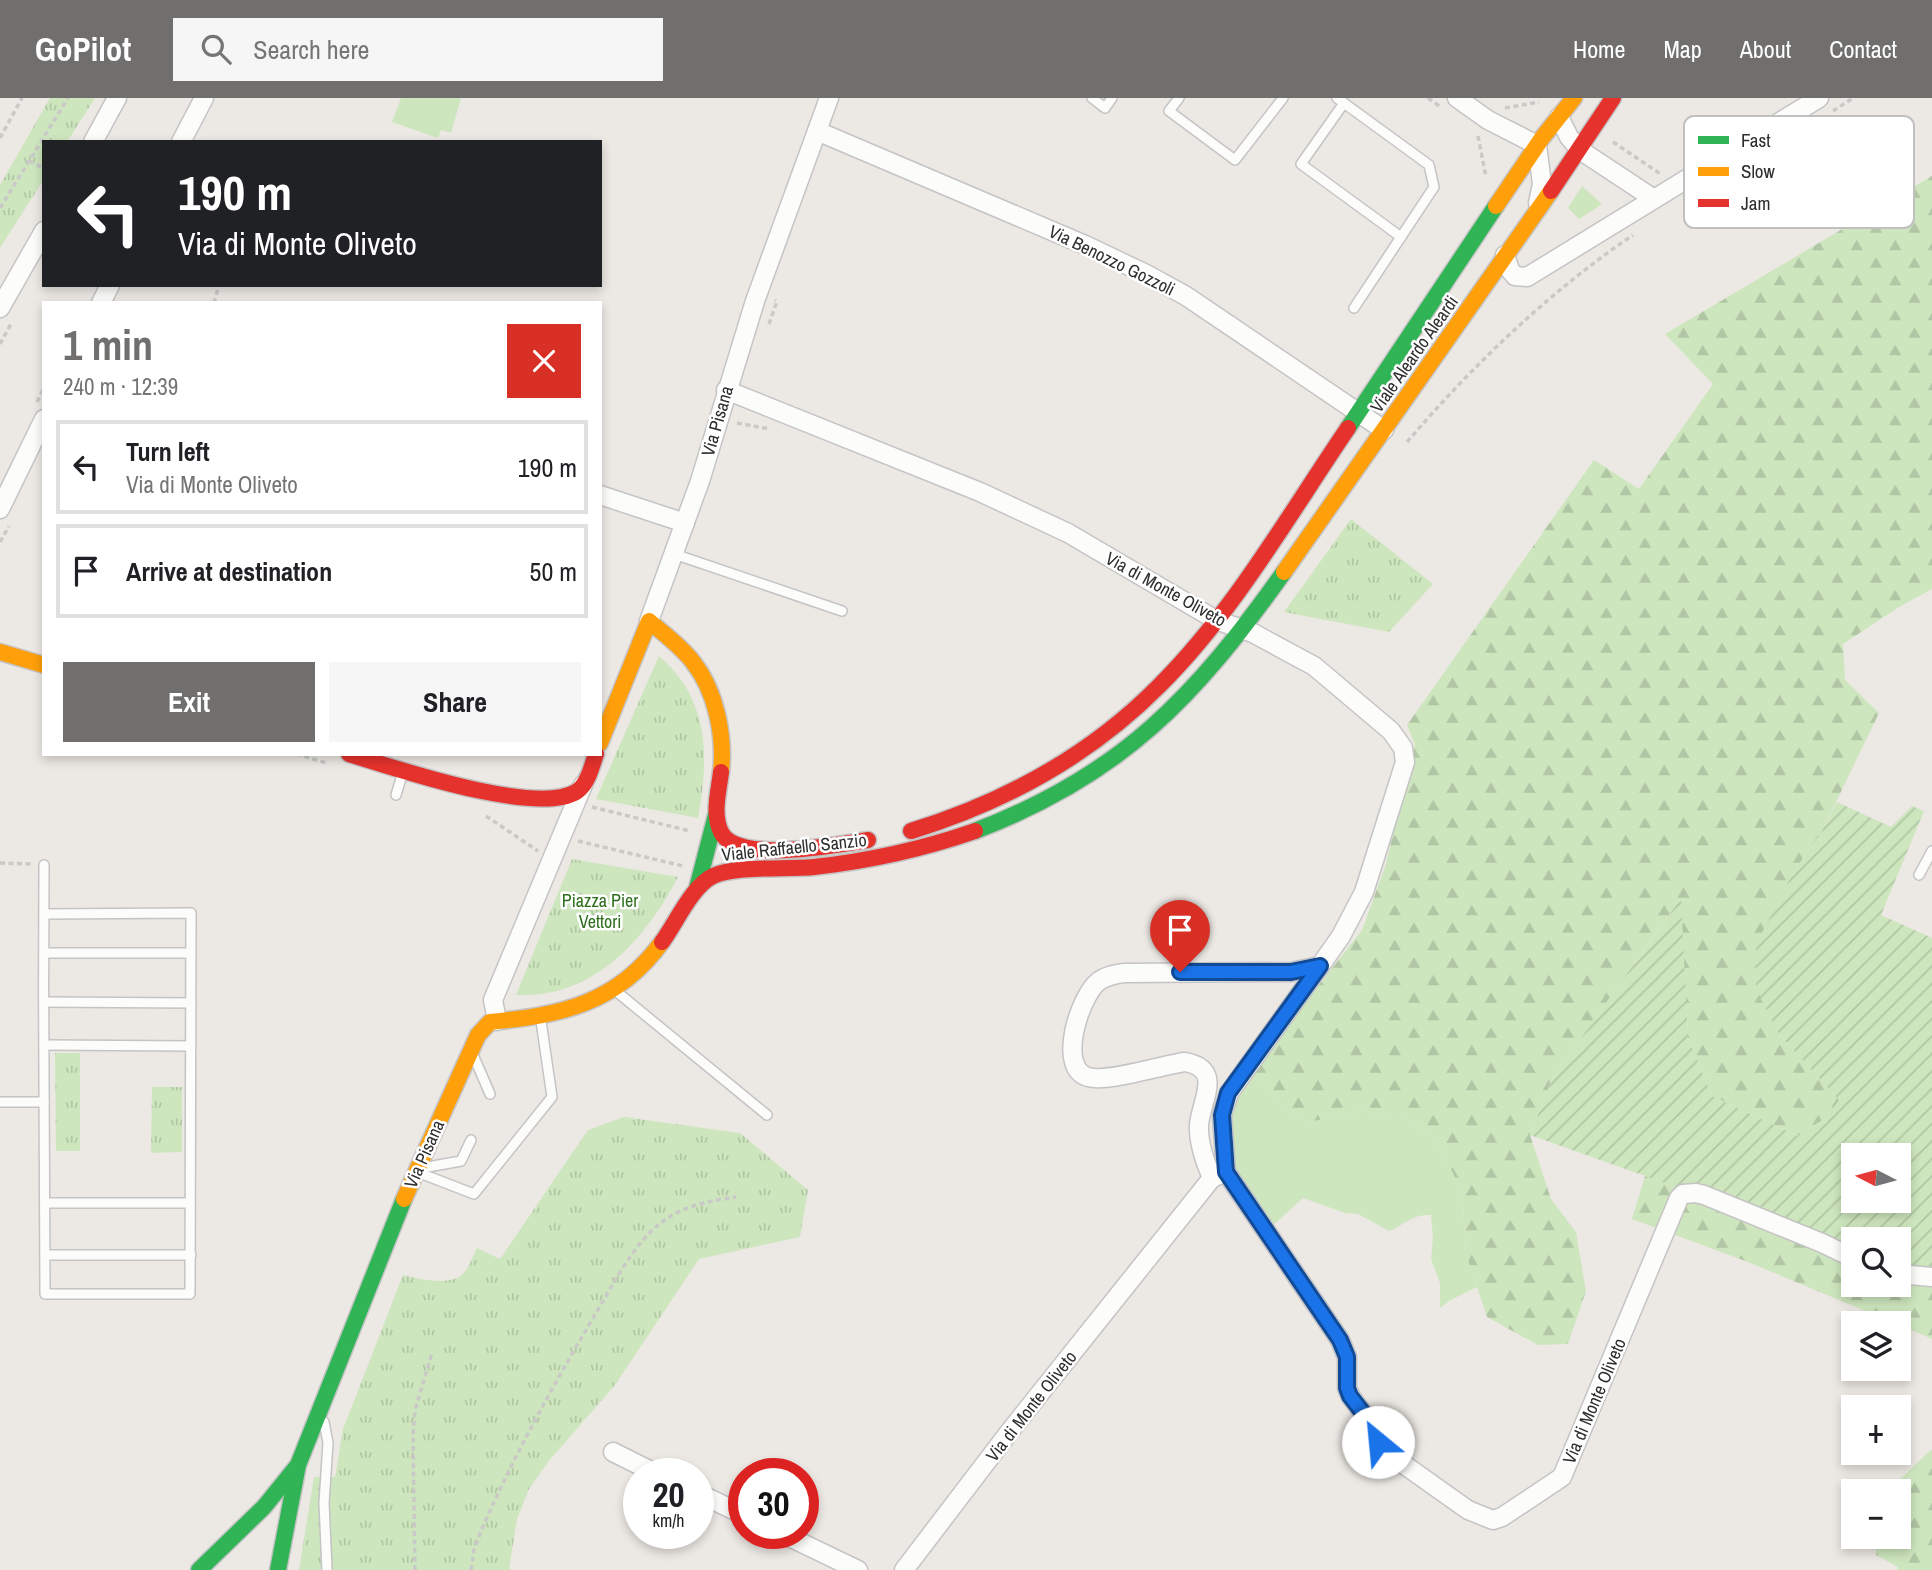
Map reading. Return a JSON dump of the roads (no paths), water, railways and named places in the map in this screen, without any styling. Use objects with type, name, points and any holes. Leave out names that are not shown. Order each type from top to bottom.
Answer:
[{"type":"main road","name":"Viale Aleardo Aleardi","points":[[1216,620],[1359,414],[1537,145],[1574,98]]},
{"type":"main road","name":"Viale Aleardo Aleardi","points":[[1243,629],[1580,150],[1613,98]]},
{"type":"main road","name":"Viale Raffaello Sanzio","points":[[716,815],[717,825],[726,840],[743,848],[792,849],[838,845],[887,837],[937,823],[993,801],[1062,765],[1094,744],[1160,686],[1216,620]]},
{"type":"main road","name":"Via Pisana","points":[[602,738],[649,621]]},
{"type":"main road","points":[[497,1021],[541,1017],[583,1004],[629,978],[655,952],[677,923],[697,888],[716,815],[722,758],[720,730],[700,671],[691,658],[649,621]]},
{"type":"main road","name":"Viale Raffaello Sanzio","points":[[697,888],[710,878],[723,873],[828,866],[912,850],[977,831],[1035,805],[1094,773],[1142,738],[1211,670],[1243,629]]},
{"type":"main road","points":[[0,652],[42,664]]},
{"type":"main road","points":[[356,756],[472,789],[503,794],[557,796],[573,793],[583,785],[595,756]]},
{"type":"main road","name":"Via Pisana","points":[[278,1570],[298,1465],[319,1411],[416,1170],[470,1049],[484,1027],[497,1021]]},
{"type":"main road","points":[[199,1570],[264,1507],[298,1465]]},
{"type":"street","points":[[94,140],[117,98]]},
{"type":"street","points":[[182,140],[204,98]]},
{"type":"street","name":"Via Pisana","points":[[649,621],[685,523],[755,301],[829,98]]},
{"type":"street","points":[[1452,105],[1537,145],[1542,184],[1537,210]]},
{"type":"street","points":[[1805,116],[1825,105]]},
{"type":"street","points":[[1559,117],[1569,137],[1580,150],[1654,199]]},
{"type":"street","name":"Via Benozzo Gozzoli","points":[[817,131],[1086,245],[1146,274],[1186,296],[1384,430]]},
{"type":"street","points":[[1505,255],[1515,276],[1528,277],[1684,183]]},
{"type":"street","points":[[0,308],[42,234]]},
{"type":"street","name":"Via di Monte Oliveto","points":[[726,390],[980,492],[1068,533],[1216,620],[1243,629],[1314,666],[1391,731],[1403,748],[1405,762],[1364,892],[1341,936],[1228,1093],[1222,1115],[1219,1175],[993,1453],[904,1570]]},
{"type":"street","points":[[6,515],[42,424]]},
{"type":"street","points":[[602,496],[685,523]]},
{"type":"street","points":[[497,1021],[493,1000],[583,785]]},
{"type":"street","name":"Via di Monte Oliveto","points":[[1320,966],[1291,972],[1124,973],[1098,981],[1086,995],[1078,1016],[1072,1049],[1074,1064],[1082,1074],[1097,1078],[1185,1062],[1199,1066],[1207,1079],[1207,1093],[1199,1125],[1203,1155],[1340,1340],[1347,1357],[1347,1388],[1367,1418],[1378,1442],[1468,1510],[1493,1520],[1502,1517],[1562,1477],[1679,1198],[1686,1192],[1704,1195],[1841,1252]]},
{"type":"street","points":[[1911,1275],[1932,1277]]},
{"type":"street","points":[[613,1452],[625,1458]]},
{"type":"street","points":[[814,1549],[858,1570]]},
{"type":"lane","points":[[1092,98],[1105,108],[1112,98]]},
{"type":"lane","points":[[1178,98],[1169,111],[1235,160],[1283,98]]},
{"type":"lane","points":[[1354,308],[1401,237],[1434,187],[1429,165],[1340,100],[1301,164],[1401,237]]},
{"type":"lane","points":[[674,554],[842,611]]},
{"type":"lane","points":[[396,795],[403,770]]},
{"type":"lane","points":[[1919,875],[1932,851]]},
{"type":"lane","points":[[44,865],[44,914],[44,953],[44,1002],[44,1045],[44,1102],[45,1294],[190,1294],[191,913],[44,914]]},
{"type":"lane","points":[[44,953],[191,953]]},
{"type":"lane","points":[[612,989],[767,1115]]},
{"type":"lane","points":[[44,1002],[191,1003]]},
{"type":"lane","points":[[416,1170],[474,1194],[552,1097],[541,1017]]},
{"type":"lane","points":[[44,1045],[190,1046]]},
{"type":"lane","points":[[470,1049],[490,1094]]},
{"type":"lane","points":[[0,1102],[44,1102]]},
{"type":"lane","points":[[416,1170],[461,1161],[471,1140]]},
{"type":"lane","points":[[45,1203],[190,1203]]},
{"type":"lane","points":[[45,1255],[191,1255]]},
{"type":"lane","points":[[319,1411],[326,1426],[328,1441],[324,1503],[327,1570]]},
{"type":"park label","name":"Piazza Pier Vettori","points":[[600,910]]}]
